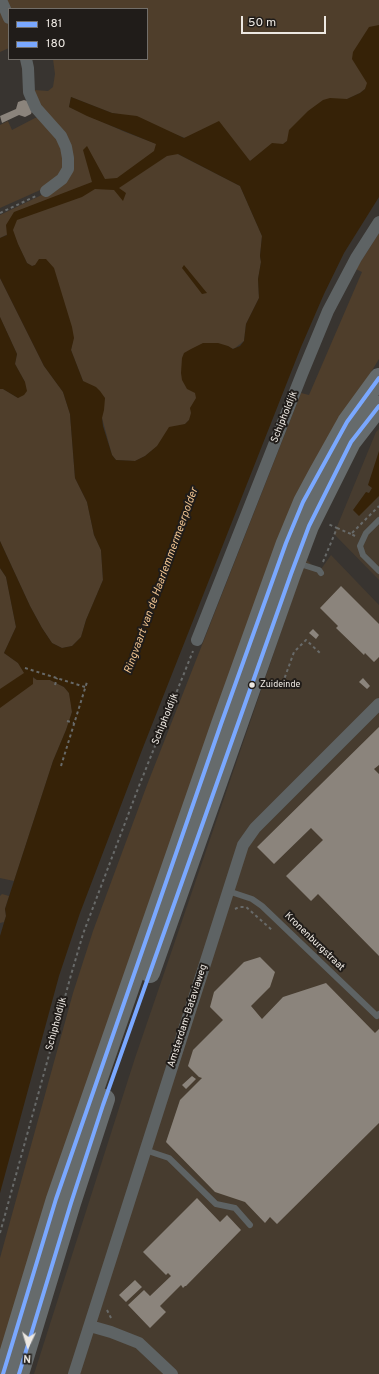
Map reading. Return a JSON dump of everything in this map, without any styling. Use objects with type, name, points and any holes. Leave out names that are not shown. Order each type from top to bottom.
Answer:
[{"type":"main road","points":[[3,1374],[56,1199],[221,724],[286,543],[303,502],[347,422],[379,378]]},
{"type":"main road","points":[[19,1374],[71,1203],[103,1105],[295,562],[309,526],[351,442],[379,406]]},
{"type":"street","points":[[1,0],[8,16]]},
{"type":"street","points":[[26,60],[29,92],[36,108],[61,136],[66,147],[68,158],[68,169],[62,179],[46,191]]},
{"type":"street","name":"Schipholdijk","points":[[197,640],[328,311],[356,258],[379,222]]},
{"type":"street","name":"Amsterdam-Bataviaweg","points":[[74,1374],[243,845],[255,828],[379,704]]},
{"type":"street","points":[[90,1326],[111,1332],[139,1343],[172,1374]]},
{"type":"lane","points":[[379,520],[366,533],[360,546],[363,555],[379,571]]},
{"type":"lane","points":[[295,562],[320,572]]},
{"type":"lane","name":"Kronenburgstraat","points":[[228,891],[252,899],[262,906],[377,1016],[379,1014]]},
{"type":"lane","points":[[145,1150],[169,1158],[216,1204],[235,1208],[250,1225]]},
{"type":"path","points":[[0,213],[46,191]]},
{"type":"path","points":[[326,523],[351,534]]},
{"type":"path","points":[[320,572],[337,528]]},
{"type":"path","name":"Schipholdijk","points":[[0,1233],[71,975],[84,934],[139,786],[197,640]]},
{"type":"path","points":[[269,683],[281,688],[294,652],[306,640],[320,653]]},
{"type":"path","points":[[25,668],[85,687]]},
{"type":"path","points":[[55,685],[57,678]]},
{"type":"path","points":[[61,766],[87,682]]},
{"type":"path","points":[[66,721],[74,723]]},
{"type":"path","points":[[232,911],[238,907],[246,907],[272,930]]},
{"type":"path","points":[[107,1306],[111,1319],[116,1324]]},
{"type":"shaded area","points":[[5,0],[379,0],[379,67],[365,89],[347,99],[283,144],[250,161],[112,113],[71,97],[69,107],[125,132],[162,146],[240,186],[262,236],[260,256],[261,262],[258,279],[259,298],[246,324],[244,341],[232,349],[228,346],[189,420],[145,456],[135,461],[116,460],[112,455],[102,418],[83,381],[71,350],[73,340],[36,265],[32,266],[27,263],[12,232],[0,238],[0,215],[50,191],[72,165],[41,109],[34,90],[48,91],[53,87],[55,74],[53,60],[148,60],[148,8],[9,8]]},
{"type":"shaded area","points":[[0,8],[8,24],[8,48],[0,52]]},
{"type":"shaded area","points":[[41,117],[64,148],[64,170],[47,187],[0,208],[0,125],[8,121],[12,130],[35,118]]},
{"type":"shaded area","points":[[379,233],[379,359],[352,403],[0,1362],[0,1258],[73,993],[93,931],[147,785],[301,393],[309,395],[362,272],[356,269]]},
{"type":"shaded area","points":[[0,278],[44,366],[63,392],[70,414],[75,478],[87,502],[94,535],[101,550],[103,580],[86,620],[81,637],[72,646],[62,648],[52,643],[42,628],[30,606],[0,541],[0,389],[3,389],[18,398],[25,382],[15,364],[17,354],[0,317]]},
{"type":"shaded area","points":[[379,429],[379,580],[334,534],[376,432]]},
{"type":"shaded area","points":[[331,555],[379,605],[379,1374],[34,1374],[135,1058],[306,559],[319,572]]},
{"type":"shaded area","points":[[0,568],[6,577],[16,627],[4,653],[18,663],[25,673],[37,680],[50,680],[64,687],[69,693],[72,712],[53,761],[14,881],[0,878]]},
{"type":"shaded area","points":[[2,894],[9,896],[5,909],[6,916],[4,922],[0,923],[0,896]]},
{"type":"water","name":"Ringvaart van de Haarlemmermeerpolder","points":[[379,25],[379,197],[344,253],[301,347],[142,750],[80,913],[59,976],[0,1193],[0,936],[6,916],[5,909],[14,881],[53,761],[72,712],[69,693],[64,687],[50,680],[37,680],[33,677],[33,684],[0,708],[0,689],[24,673],[18,663],[4,653],[16,627],[6,577],[0,568],[0,541],[30,606],[42,628],[52,643],[62,648],[72,646],[81,637],[86,620],[103,580],[101,550],[94,535],[87,502],[75,478],[70,414],[63,392],[44,366],[0,278],[0,238],[7,235],[6,225],[14,212],[92,182],[83,150],[87,146],[105,179],[117,178],[154,151],[156,144],[87,116],[69,107],[71,97],[112,113],[137,116],[184,138],[219,121],[250,161],[272,143],[283,144],[287,141],[289,130],[308,111],[323,100],[330,98],[347,99],[365,89],[367,83],[352,59],[353,52],[369,27]],"holes":[[[178,154],[240,186],[262,236],[260,256],[261,262],[258,279],[259,298],[246,324],[244,341],[240,346],[233,349],[218,343],[203,343],[184,353],[182,358],[182,380],[187,389],[195,393],[196,398],[190,408],[191,413],[189,420],[185,424],[169,427],[157,446],[145,456],[135,461],[116,460],[112,455],[103,426],[102,418],[105,398],[96,387],[83,381],[71,350],[74,338],[72,327],[54,268],[46,259],[39,259],[35,265],[32,266],[27,263],[13,230],[17,220],[82,197],[95,189],[114,190],[123,201],[126,193],[119,188],[167,156]]]},
{"type":"water","points":[[184,265],[207,293],[202,294],[182,268]]},
{"type":"water","points":[[0,317],[17,354],[15,364],[25,382],[27,391],[24,395],[18,398],[3,389],[0,389]]},
{"type":"water","points":[[379,451],[379,496],[359,516],[353,510],[366,492],[369,493],[372,488],[368,485]]},
{"type":"building","points":[[24,100],[30,102],[33,108],[31,114],[25,117],[19,115],[2,123],[0,116],[16,109],[18,102]]},
{"type":"building","points":[[341,586],[379,624],[379,657],[374,662],[365,653],[364,655],[336,628],[338,626],[320,608]]},
{"type":"building","points":[[313,629],[319,635],[316,639],[309,633]]},
{"type":"building","points":[[363,678],[370,686],[367,689],[359,682]]},
{"type":"building","points":[[379,727],[379,765],[374,769],[379,774],[379,956],[318,894],[311,901],[286,876],[323,840],[311,828],[274,864],[257,847]]},
{"type":"building","points":[[260,957],[275,972],[270,987],[251,1006],[262,1019],[283,997],[326,983],[375,1033],[379,1029],[379,1123],[277,1224],[270,1217],[265,1223],[245,1202],[215,1192],[166,1142],[180,1100],[202,1078],[188,1066],[193,1050],[223,1020],[210,1007],[214,992],[244,962]]},
{"type":"building","points":[[192,1076],[196,1079],[186,1089],[182,1085]]},
{"type":"building","points":[[197,1198],[220,1222],[227,1215],[241,1230],[186,1286],[183,1288],[181,1285],[160,1306],[166,1312],[150,1328],[128,1305],[144,1290],[150,1296],[171,1276],[168,1273],[166,1275],[143,1252]]},
{"type":"building","points":[[135,1280],[142,1287],[126,1302],[119,1295]]},
{"type":"transit line","name":"181","points":[[3,1374],[56,1199],[221,724],[286,543],[303,502],[347,422],[379,378]]},
{"type":"transit line","name":"180","points":[[19,1374],[71,1203],[103,1105],[291,574],[309,526],[351,442],[379,406]]},
{"type":"place","name":"Zuideinde","points":[[252,685]]}]
